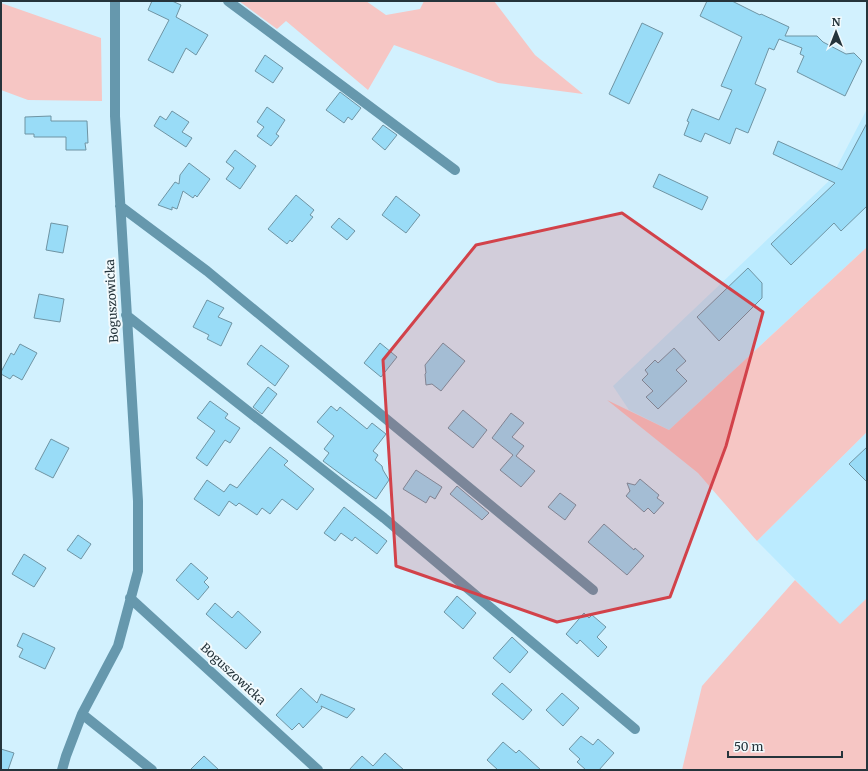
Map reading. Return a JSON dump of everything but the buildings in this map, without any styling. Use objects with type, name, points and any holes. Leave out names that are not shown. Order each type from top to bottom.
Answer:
[{"type":"street","name":"Boguszowicka","points":[[62,770],[82,714],[118,646],[138,571],[138,501],[115,116],[115,1]]},
{"type":"street","points":[[228,1],[455,170]]},
{"type":"street","points":[[120,206],[207,271],[593,590]]},
{"type":"street","points":[[126,315],[384,518],[635,729]]},
{"type":"street","name":"Boguszowicka","points":[[130,598],[318,770]]},
{"type":"street","points":[[82,714],[152,770]]},
{"type":"highlighted area","points":[[622,213],[763,312],[726,446],[670,597],[557,622],[396,566],[383,360],[476,245]]},
{"type":"shaded area","points":[[239,1],[366,1],[386,15],[420,9],[424,1],[494,1],[535,55],[583,94],[498,83],[394,45],[368,90],[286,21],[277,29]]},
{"type":"shaded area","points":[[1,3],[101,38],[102,101],[28,100],[1,90]]},
{"type":"shaded area","points":[[867,109],[867,247],[669,430],[629,410],[613,386],[830,180]]},
{"type":"shaded area","points":[[867,247],[867,432],[757,541],[698,473],[607,400],[669,430]]},
{"type":"shaded area","points":[[867,432],[867,598],[840,625],[757,541]]},
{"type":"shaded area","points":[[795,580],[840,624],[867,598],[867,770],[682,770],[702,686]]}]
